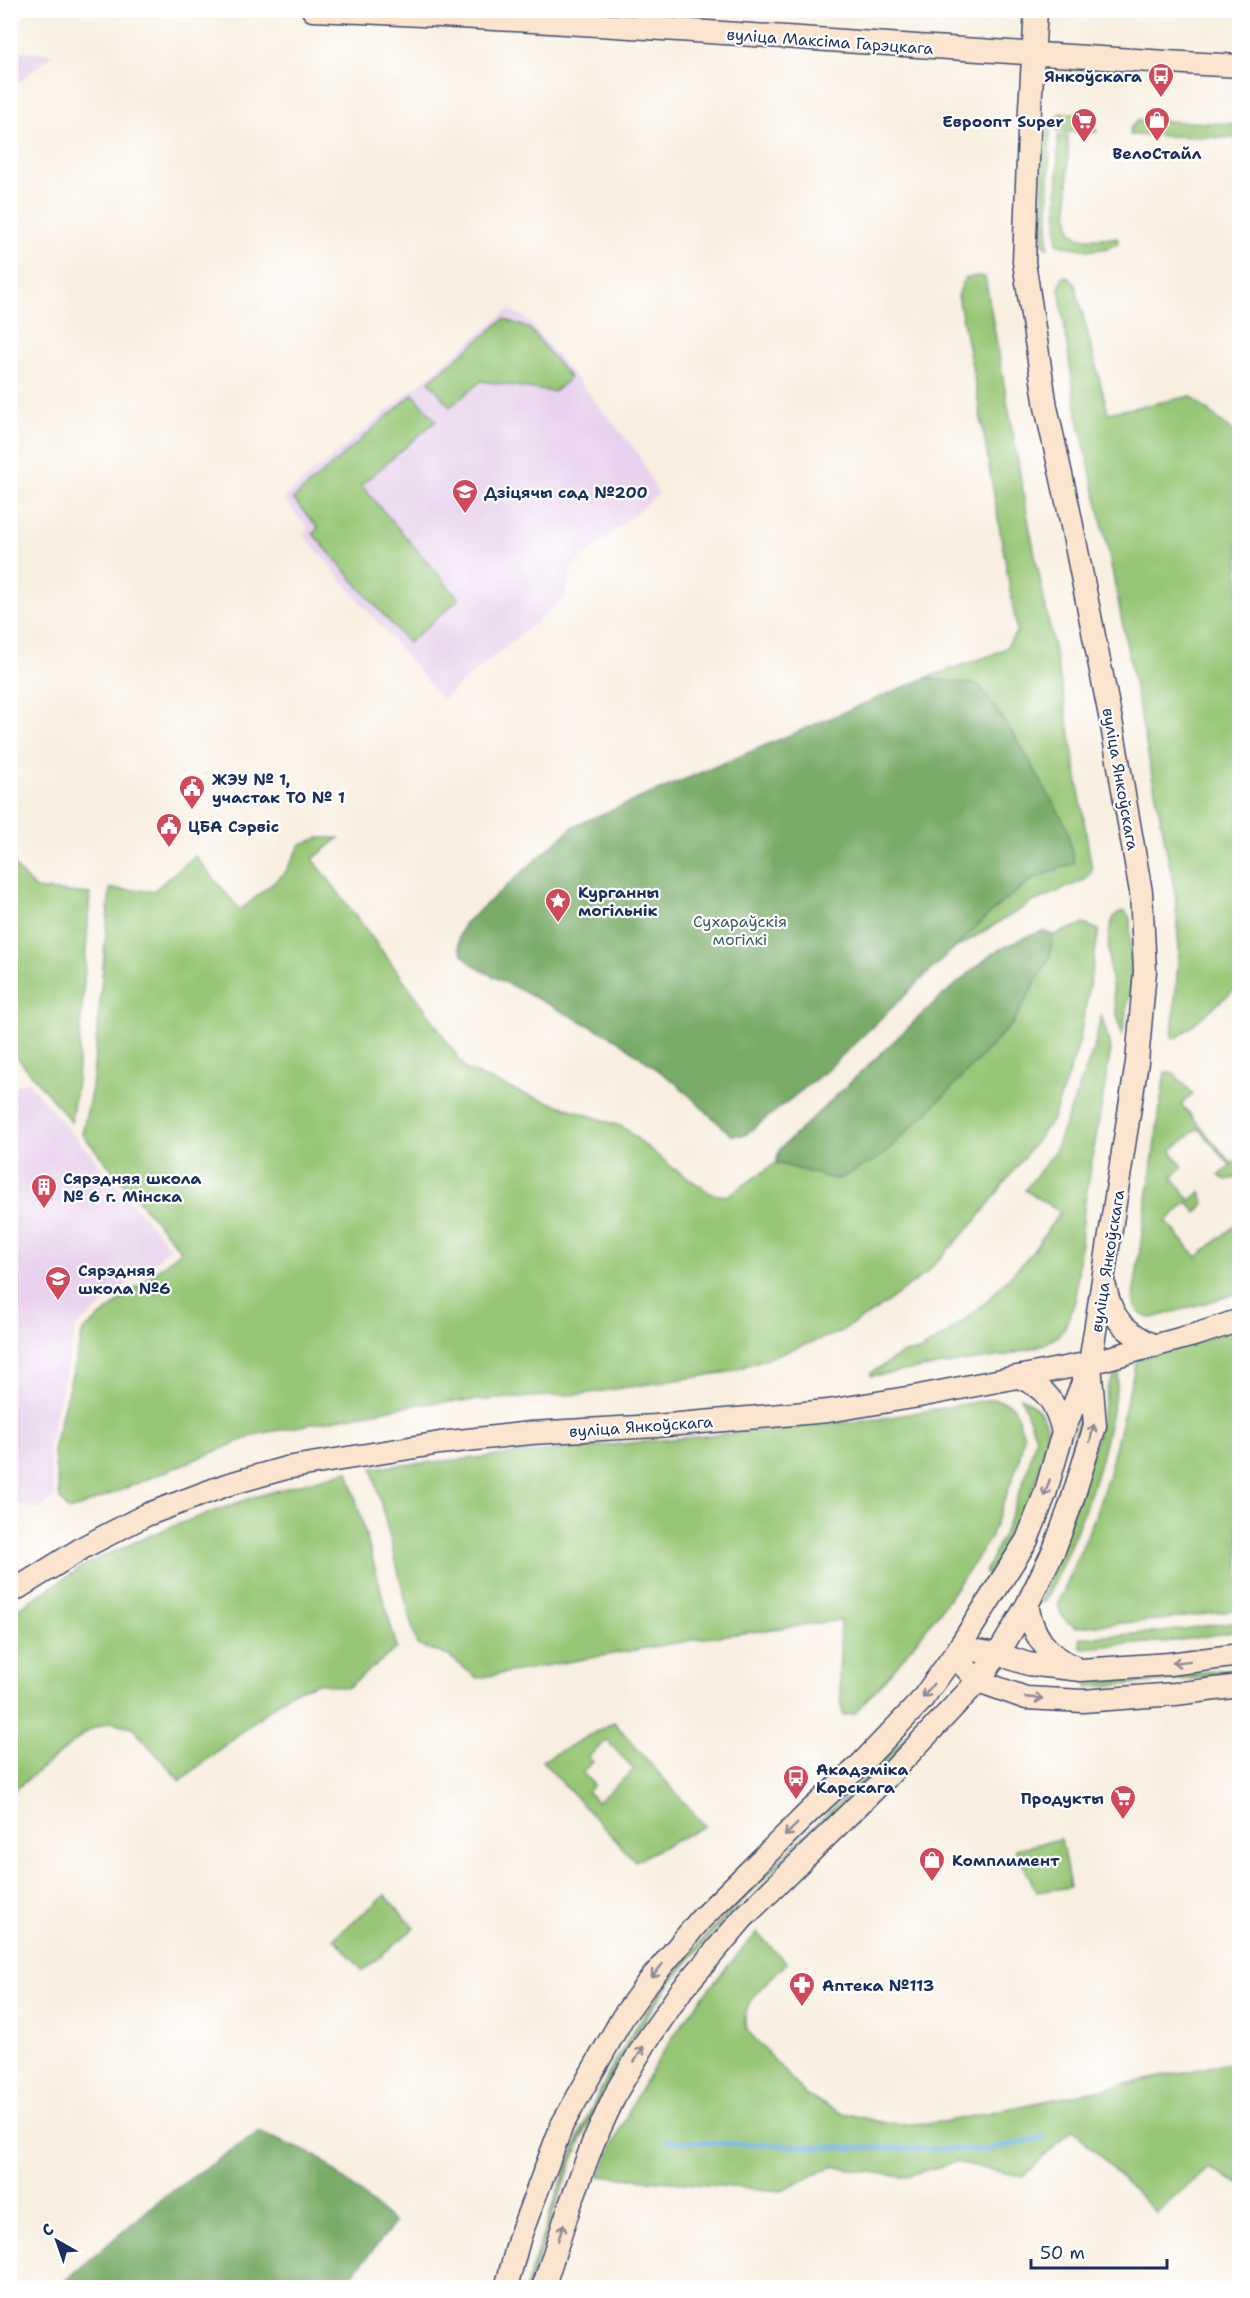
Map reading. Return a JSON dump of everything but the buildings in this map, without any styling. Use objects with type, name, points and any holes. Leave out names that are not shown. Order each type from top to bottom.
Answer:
[{"type":"main road","name":"вуліца Максіма Гарэцкага","points":[[313,10],[451,16],[1239,66]]},
{"type":"main road","name":"вуліца Янкоўскага","points":[[10,1593],[84,1547],[146,1515],[226,1485],[286,1468],[440,1443],[520,1434],[656,1426],[828,1411],[1090,1363],[1137,1062],[1145,971],[1141,892],[1112,726],[1071,517],[1046,407],[1024,262],[1036,10]]},
{"type":"main road","points":[[1104,1283],[1112,1310],[1121,1324],[1132,1334],[1155,1346]]},
{"type":"main road","points":[[1090,1363],[1239,1320]]},
{"type":"main road","points":[[506,2288],[520,2236],[562,2126],[595,2063],[629,2009],[700,1920],[867,1758],[920,1702],[957,1651],[1027,1540],[1045,1494],[1063,1431],[1090,1363]]},
{"type":"main road","points":[[543,2288],[593,2143],[618,2089],[669,2007],[743,1918],[880,1784],[978,1681],[998,1654],[1027,1605],[1063,1527],[1095,1426],[1090,1363]]},
{"type":"main road","points":[[1019,1377],[1044,1390],[1056,1409],[1063,1431]]},
{"type":"main road","points":[[1027,1605],[1031,1626],[1049,1651],[1081,1670]]},
{"type":"main road","points":[[957,1651],[972,1650],[998,1654],[1028,1664],[1081,1670],[1169,1664],[1239,1655]]},
{"type":"main road","points":[[957,1651],[962,1663],[978,1681],[1026,1698],[1083,1701],[1175,1694],[1239,1686]]},
{"type":"shaded area","points":[[11,50],[53,54],[11,89]]},
{"type":"shaded area","name":"Дзіцячы сад №200","points":[[508,310],[524,316],[638,453],[658,494],[572,567],[565,598],[442,699],[303,534],[308,528],[285,501],[285,496]]},
{"type":"shaded area","name":"Сярэдняя школа №6","points":[[27,1081],[171,1248],[76,1327],[48,1449],[55,1497],[39,1510],[16,1504],[10,1508],[10,1088]]},
{"type":"green space","points":[[1060,113],[1088,113],[1097,132],[1058,132],[1056,119]]},
{"type":"green space","points":[[1139,120],[1239,124],[1239,138],[1130,135],[1131,127]]},
{"type":"green space","points":[[1043,122],[1050,124],[1048,248],[1042,242]]},
{"type":"green space","points":[[1068,135],[1068,214],[1071,231],[1080,238],[1117,238],[1118,243],[1111,247],[1088,250],[1057,243],[1058,136]]},
{"type":"green space","points":[[976,276],[985,277],[1030,530],[1064,698],[1092,870],[1085,880],[1031,903],[947,953],[1001,903],[1035,878],[1073,863],[979,685],[925,678],[1006,648],[1017,631],[958,296],[964,279]]},
{"type":"green space","points":[[1067,276],[1075,284],[1108,413],[1191,396],[1234,433],[1239,433],[1239,986],[1177,1038],[1172,1038],[1179,950],[1175,893],[1108,549],[1077,414],[1059,288],[1063,277]]},
{"type":"green space","points":[[504,319],[530,329],[570,378],[554,392],[481,381],[450,407],[429,381]]},
{"type":"green space","points":[[413,394],[436,421],[361,485],[459,599],[408,643],[313,534],[318,528],[293,499]]},
{"type":"green space","name":"Сухараўскія могілкі","points":[[925,678],[979,685],[1018,741],[1067,827],[1074,863],[1035,878],[1001,903],[825,1072],[745,1135],[731,1135],[678,1085],[616,1039],[479,969],[462,954],[458,944],[465,923],[574,826]]},
{"type":"green space","points":[[319,838],[339,838],[313,859],[421,1003],[466,1070],[519,1092],[623,1127],[673,1168],[712,1194],[727,1196],[776,1163],[838,1180],[1013,1023],[1049,958],[1053,935],[1084,924],[1099,930],[1079,1043],[1053,1119],[975,1222],[925,1274],[878,1309],[840,1332],[729,1372],[582,1394],[418,1404],[258,1434],[69,1511],[60,1499],[53,1450],[83,1331],[181,1251],[82,1134],[92,1088],[110,889],[153,891],[195,856],[240,910],[285,873],[301,844]]},
{"type":"green space","points":[[10,861],[35,889],[90,894],[77,1080],[71,1122],[11,1050]]},
{"type":"green space","points":[[1125,911],[1130,918],[1131,983],[1122,1037],[1112,989],[1108,946],[1110,929],[1115,916]]},
{"type":"green space","points":[[1042,931],[1053,935],[1049,958],[1013,1023],[941,1099],[881,1157],[838,1180],[776,1163],[780,1149],[934,1003],[993,953]]},
{"type":"green space","points":[[1101,1015],[1111,1049],[1085,1202],[1075,1301],[1064,1329],[1045,1344],[1008,1355],[871,1376],[871,1373],[903,1353],[920,1351],[949,1332],[984,1304],[1031,1254],[1060,1212],[1025,1190],[1054,1153],[1094,1048]]},
{"type":"green space","points":[[1165,1072],[1174,1074],[1193,1094],[1181,1104],[1232,1164],[1240,1158],[1239,1174],[1235,1178],[1226,1180],[1219,1176],[1231,1166],[1198,1128],[1171,1151],[1183,1167],[1172,1177],[1190,1200],[1201,1192],[1204,1203],[1197,1213],[1188,1202],[1166,1221],[1197,1257],[1239,1222],[1239,1289],[1233,1295],[1152,1318],[1139,1312],[1133,1298]]},
{"type":"green space","points":[[1239,1329],[1239,1610],[1168,1619],[1076,1627],[1072,1625],[1060,1612],[1058,1604],[1094,1519],[1108,1477],[1137,1359]]},
{"type":"green space","points":[[1121,1364],[1104,1446],[1092,1489],[1061,1567],[1047,1597],[1044,1602],[1040,1603],[1098,1434],[1108,1386]]},
{"type":"green space","points":[[1021,1397],[1042,1415],[1046,1423],[1047,1436],[1044,1454],[1029,1499],[995,1578],[985,1573],[1009,1521],[1026,1475],[1036,1437]]},
{"type":"green space","points":[[993,1399],[1006,1402],[1014,1407],[1024,1436],[1018,1464],[989,1540],[940,1611],[895,1668],[854,1714],[843,1715],[839,1679],[841,1620],[697,1639],[477,1678],[449,1656],[417,1645],[372,1468],[879,1419]]},
{"type":"green space","points":[[1083,1403],[1086,1410],[1058,1505],[1041,1551],[1019,1595],[1015,1593],[1055,1500]]},
{"type":"green space","points":[[348,1471],[397,1648],[347,1688],[318,1683],[290,1693],[180,1781],[132,1727],[110,1722],[89,1730],[11,1793],[11,1613],[92,1561],[168,1528],[254,1497]]},
{"type":"green space","points":[[1239,1621],[1239,1631],[1175,1641],[1081,1648],[1080,1638],[1162,1632]]},
{"type":"green space","points":[[1239,1668],[1239,1672],[1234,1673],[1173,1681],[1087,1687],[1087,1682]]},
{"type":"green space","points":[[924,1718],[927,1720],[901,1748],[734,1910],[673,1980],[646,2018],[626,2049],[592,2115],[564,2183],[529,2287],[526,2288],[574,2148],[622,2049],[642,2018],[672,1976],[740,1899]]},
{"type":"green space","points":[[614,1722],[705,1826],[635,1861],[542,1761]],"holes":[[[607,1740],[634,1770],[597,1802],[587,1792],[594,1785],[582,1772],[593,1762],[588,1757]]]},
{"type":"green space","points":[[1061,1839],[1070,1887],[1037,1892],[1015,1849]]},
{"type":"green space","points":[[385,1895],[414,1928],[363,1971],[334,1938]]},
{"type":"green space","points":[[757,1933],[787,1963],[764,1984],[751,2001],[745,2019],[746,2029],[806,2095],[839,2112],[885,2123],[943,2122],[1239,2061],[1239,2184],[1209,2168],[1156,2213],[1073,2129],[1023,2177],[956,2162],[902,2177],[832,2166],[782,2191],[600,2176],[632,2106],[663,2052],[707,1991]]},
{"type":"green space","points":[[258,2132],[317,2156],[395,2223],[342,2287],[58,2287],[162,2198]]},
{"type":"waterway","points":[[667,2141],[987,2150],[1043,2138]]},
{"type":"place","name":"Янкоўскага","points":[[1161,99]]},
{"type":"place","name":"ВелоСтайл","points":[[1157,143]]},
{"type":"place","name":"Евроопт Super","points":[[1084,144]]},
{"type":"place","name":"Дзіцячы сад №200","points":[[465,515]]},
{"type":"place","name":"ЖЭУ № 1, участак ТО № 1","points":[[192,811]]},
{"type":"place","name":"ЦБА Сэрвіс","points":[[169,849]]},
{"type":"place","name":"Курганны могільнік","points":[[558,924]]},
{"type":"place","name":"Сярэдняя школа № 6 г. Мінска","points":[[44,1210]]},
{"type":"place","name":"Сярэдняя школа №6","points":[[58,1302]]},
{"type":"place","name":"Акадэміка Карскага","points":[[796,1801]]},
{"type":"place","name":"Продукты","points":[[1123,1821]]},
{"type":"place","name":"Комплимент","points":[[932,1883]]},
{"type":"place","name":"Аптека №113","points":[[802,2008]]}]
